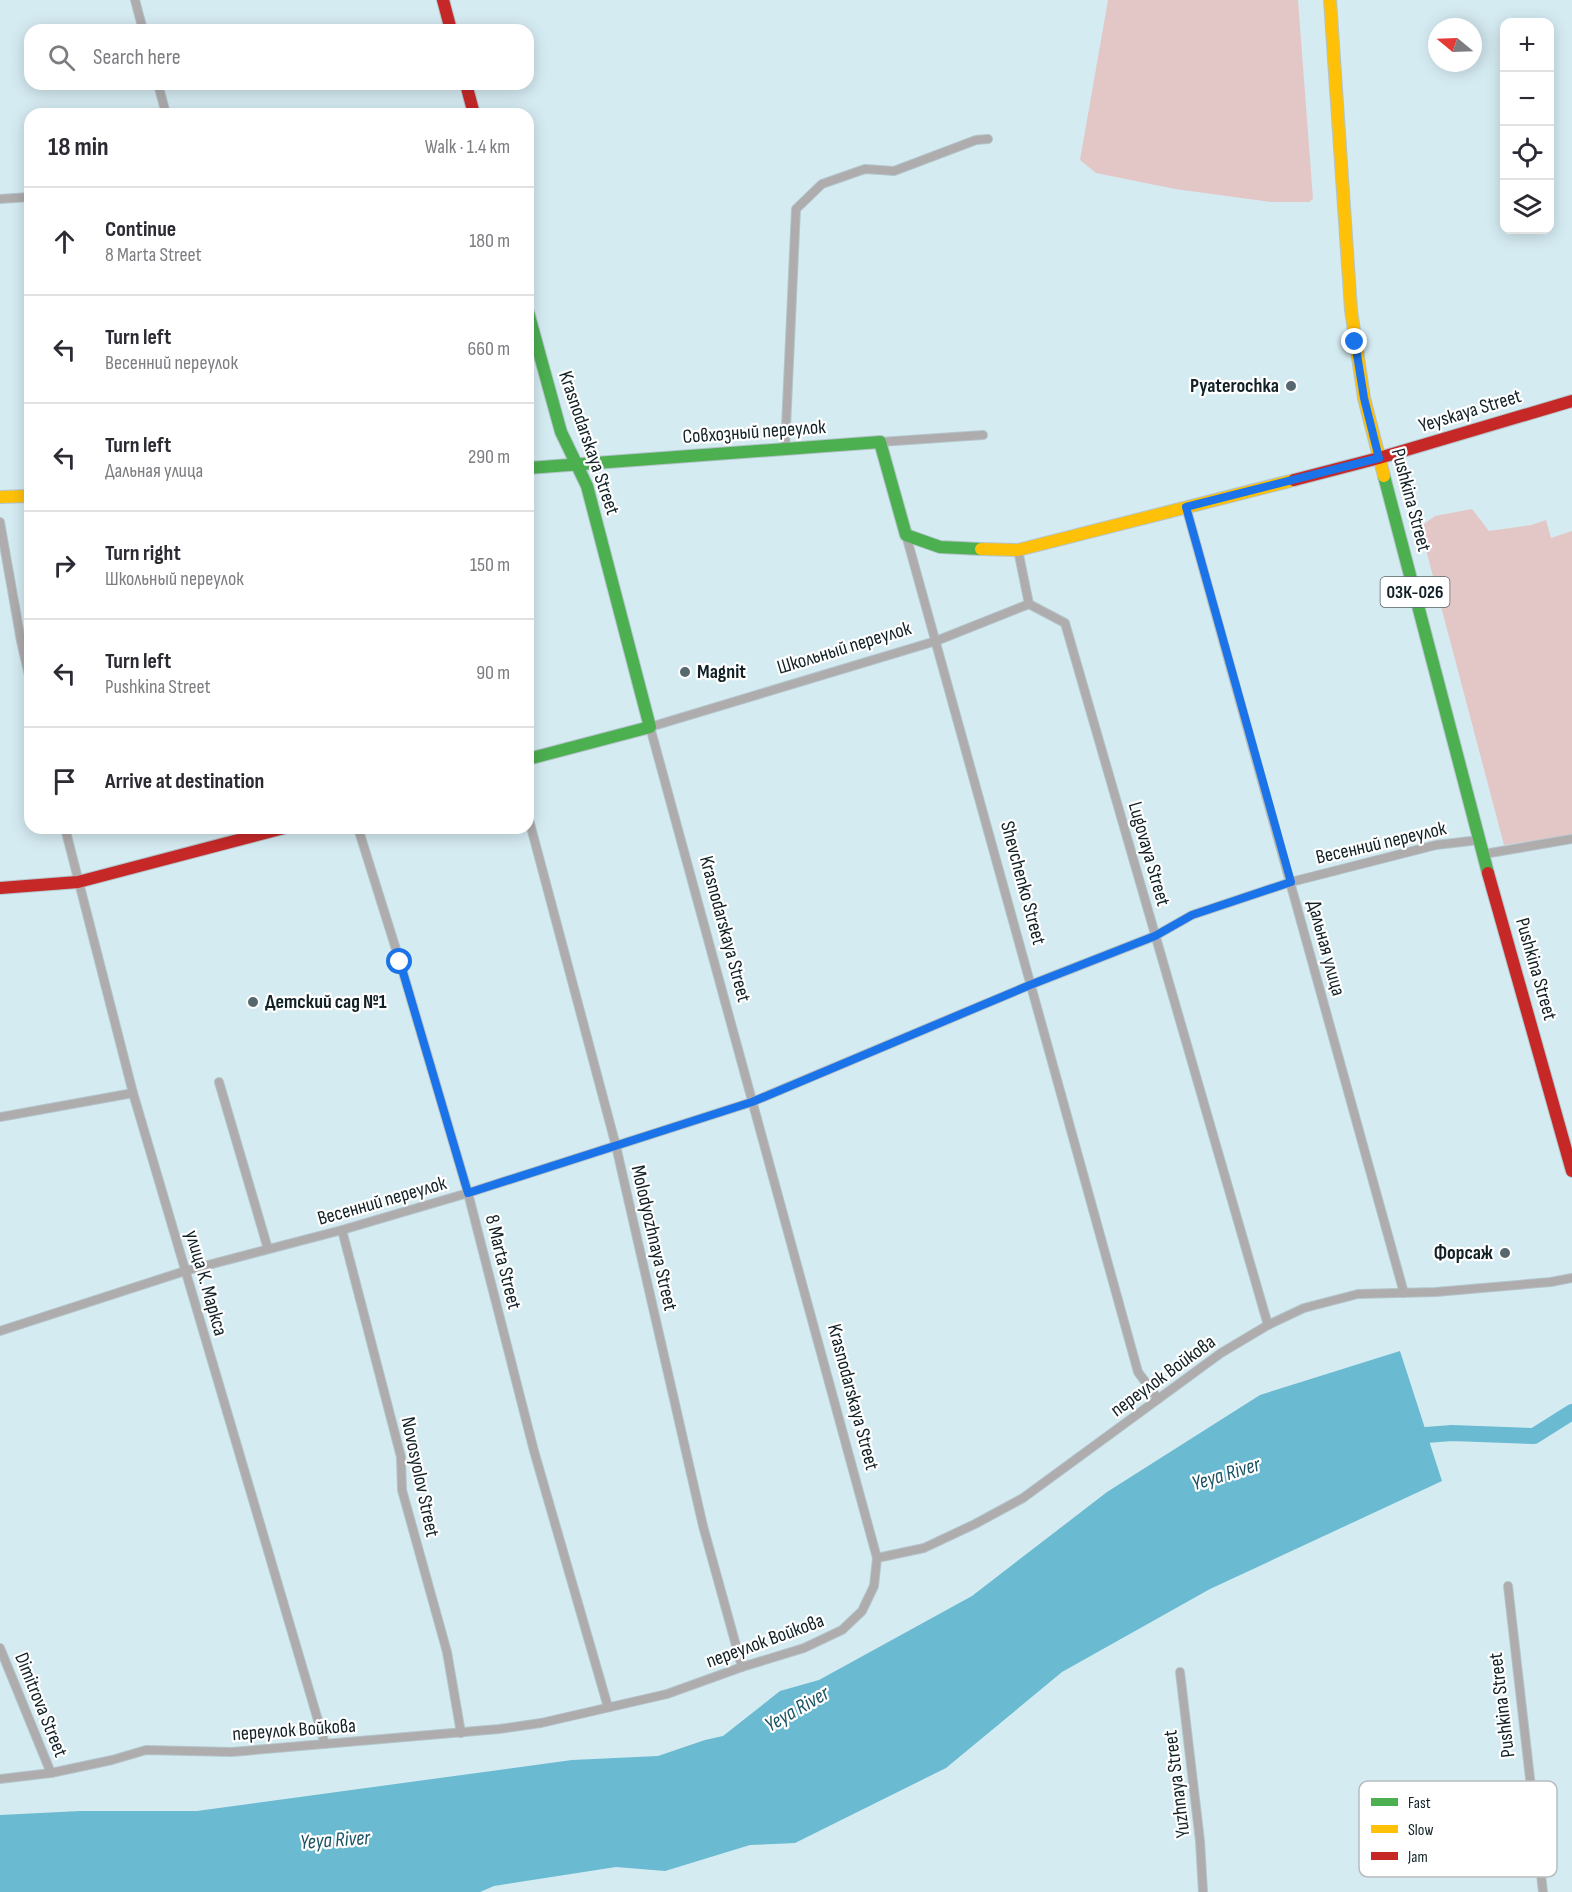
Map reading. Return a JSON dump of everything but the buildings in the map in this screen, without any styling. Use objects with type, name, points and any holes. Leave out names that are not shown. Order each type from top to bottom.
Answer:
[{"type":"street","points":[[135,0],[141,24]]},
{"type":"street","points":[[443,0],[449,24]]},
{"type":"street","name":"Pushkina Street","points":[[1329,0],[1351,310],[1364,398],[1479,840],[1572,1171]]},
{"type":"street","points":[[160,90],[164,108]]},
{"type":"street","points":[[468,90],[472,108]]},
{"type":"street","points":[[785,449],[796,209],[822,184],[865,169],[894,171],[976,140],[988,139]]},
{"type":"street","points":[[0,199],[24,197]]},
{"type":"street","name":"Krasnodarskaya Street","points":[[534,334],[561,432],[587,486],[650,727],[877,1558]]},
{"type":"street","name":"Yeyskaya Street","points":[[1379,458],[1572,401]]},
{"type":"street","name":"Совхозный переулок","points":[[534,468],[983,435]]},
{"type":"street","name":"Shevchenko Street","points":[[880,442],[1138,1372],[1158,1399]]},
{"type":"street","points":[[906,535],[940,547],[1018,550],[1379,458]]},
{"type":"street","points":[[0,497],[24,496]]},
{"type":"street","name":"Дальная улица","points":[[1186,507],[1404,1293]]},
{"type":"street","points":[[0,522],[24,654]]},
{"type":"street","points":[[1018,550],[1029,604]]},
{"type":"street","name":"Школьный переулок","points":[[534,757],[650,727],[936,641],[1029,604]]},
{"type":"street","name":"Lugovaya Street","points":[[1029,604],[1065,623],[1268,1325]]},
{"type":"street","name":"улица К. Маркса","points":[[67,834],[133,1093],[325,1744]]},
{"type":"street","points":[[0,888],[78,882],[261,834]]},
{"type":"street","name":"8 Marta Street","points":[[360,834],[468,1193],[534,1451],[608,1707]]},
{"type":"street","name":"Molodyozhnaya Street","points":[[533,834],[616,1146],[703,1526],[742,1667]]},
{"type":"street","points":[[1484,854],[1572,839]]},
{"type":"street","name":"Весенний переулок","points":[[0,1331],[185,1271],[342,1230],[468,1193],[752,1102],[1030,985],[1155,936],[1192,915],[1291,882],[1436,845],[1479,840]]},
{"type":"street","points":[[219,1082],[268,1249]]},
{"type":"street","points":[[0,1117],[133,1093]]},
{"type":"street","name":"Novosyolov Street","points":[[342,1230],[401,1457],[402,1490],[447,1652],[461,1733]]},
{"type":"street","name":"переулок Войкова","points":[[0,1779],[51,1773],[146,1750],[232,1752],[461,1733],[541,1723],[667,1694],[804,1648],[842,1630],[862,1611],[873,1586],[877,1558],[924,1548],[1023,1498],[1221,1353],[1268,1325],[1304,1308],[1358,1294],[1404,1293],[1551,1282],[1572,1278]]},
{"type":"street","name":"Pushkina Street","points":[[1508,1586],[1530,1781]]},
{"type":"street","name":"Dimitrova Street","points":[[0,1648],[51,1773]]},
{"type":"street","name":"Yuzhnaya Street","points":[[1180,1672],[1200,1841],[1203,1892]]},
{"type":"street","name":"Pushkina Street","points":[[1541,1877],[1543,1892]]},
{"type":"shaded area","points":[[1108,0],[1298,0],[1313,199],[1309,202],[1271,202],[1175,189],[1096,173],[1080,160]]},
{"type":"shaded area","points":[[1472,509],[1489,531],[1531,525],[1546,520],[1551,538],[1572,531],[1572,835],[1504,845],[1420,527],[1435,516]]},
{"type":"water","points":[[1400,1351],[1442,1481],[1210,1589],[1062,1672],[946,1768],[795,1843],[750,1845],[665,1871],[616,1867],[494,1886],[480,1892],[0,1892],[0,1815],[80,1811],[197,1811],[572,1760],[658,1756],[723,1736],[780,1691],[819,1680],[972,1596],[1107,1492],[1260,1395]]},
{"type":"waterway","name":"Yeya River","points":[[1404,1442],[1426,1435],[1452,1433],[1534,1436],[1572,1412]]},
{"type":"traffic: fast","points":[[534,334],[561,432],[587,486],[650,727],[534,757]]},
{"type":"traffic: fast","points":[[534,468],[880,442],[906,535],[940,547],[981,549]]},
{"type":"traffic: fast","points":[[1384,476],[1488,873]]},
{"type":"traffic: slow","points":[[1330,0],[1351,310],[1364,398],[1384,476]]},
{"type":"traffic: slow","points":[[981,549],[1018,550],[1294,480]]},
{"type":"traffic: slow","points":[[0,497],[24,496]]},
{"type":"traffic: jam","points":[[443,0],[449,24]]},
{"type":"traffic: jam","points":[[468,90],[472,108]]},
{"type":"traffic: jam","points":[[1294,480],[1379,458],[1572,401]]},
{"type":"traffic: jam","points":[[0,888],[78,882],[261,834]]},
{"type":"traffic: jam","points":[[1488,873],[1572,1171]]},
{"type":"place","name":"Pyaterochka","points":[[1291,386]]},
{"type":"place","name":"Magnit","points":[[685,672]]},
{"type":"place","name":"Детский сад №1","points":[[253,1002]]},
{"type":"place","name":"Форсаж","points":[[1505,1253]]},
{"type":"route","points":[[400,962],[468,1193],[752,1102],[1030,985],[1155,936],[1192,915],[1291,882],[1186,507],[1379,458],[1364,398],[1355,342]]}]
